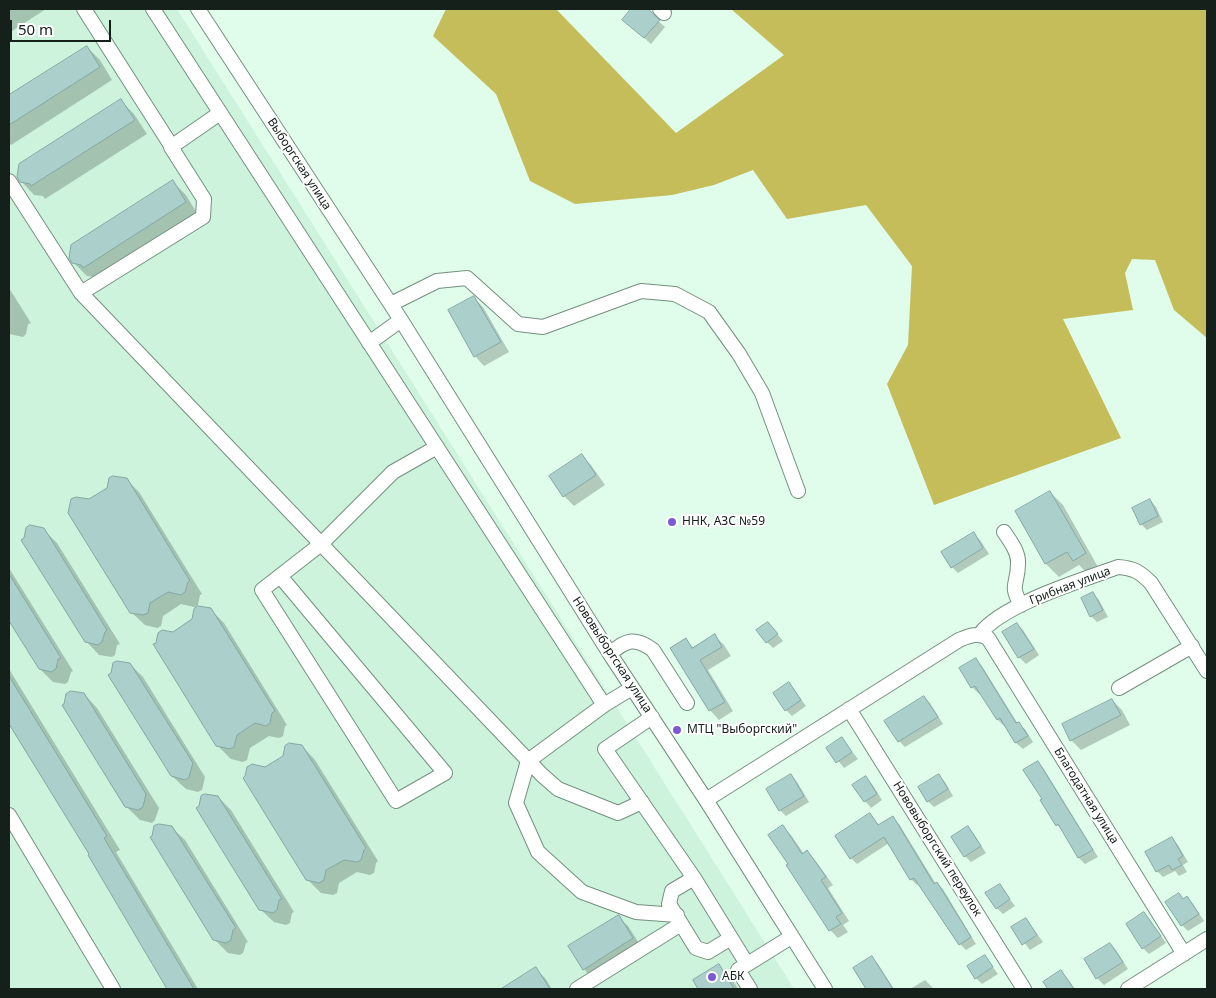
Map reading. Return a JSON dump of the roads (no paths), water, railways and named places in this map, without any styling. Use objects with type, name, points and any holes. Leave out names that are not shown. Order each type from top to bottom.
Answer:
[{"type":"street","points":[[81,293],[203,217],[204,199],[84,9]]},
{"type":"street","points":[[153,9],[604,705]]},
{"type":"street","name":"Выборгская улица","points":[[198,9],[401,320]]},
{"type":"street","points":[[172,147],[220,112]]},
{"type":"street","points":[[9,181],[81,293],[528,761],[558,789],[618,813],[642,802]]},
{"type":"street","points":[[391,304],[437,281],[467,278],[518,324],[543,327],[641,291],[674,294],[709,312],[739,354],[762,394],[798,491]]},
{"type":"street","points":[[369,343],[401,320]]},
{"type":"street","name":"Нововыборгская улица","points":[[401,320],[610,654],[706,800],[825,989]]},
{"type":"street","points":[[280,576],[444,773],[396,802],[262,590],[321,544],[393,472],[437,447]]},
{"type":"street","points":[[1004,532],[1017,554],[1019,563],[1014,594],[1021,606]]},
{"type":"street","name":"Грибная улица","points":[[984,636],[994,620],[1021,606],[1118,567],[1131,568],[1143,574],[1151,583],[1207,671]]},
{"type":"street","points":[[706,800],[959,640],[971,635],[984,636]]},
{"type":"street","name":"Благодатная улица","points":[[984,636],[1184,954]]},
{"type":"street","points":[[610,654],[627,642],[636,641],[645,644],[653,650],[687,703]]},
{"type":"street","points":[[1119,688],[1192,646]]},
{"type":"street","points":[[632,688],[604,705],[528,761],[516,803],[538,852],[582,892],[636,912],[679,919]]},
{"type":"street","name":"Нововыборгский переулок","points":[[849,710],[1024,989]]},
{"type":"street","points":[[652,717],[605,750],[694,878],[747,964]]},
{"type":"street","points":[[9,815],[113,989]]},
{"type":"street","points":[[694,878],[672,891],[669,904],[696,948],[708,952],[731,938]]},
{"type":"street","points":[[577,989],[679,919]]},
{"type":"street","points":[[750,989],[738,970],[791,937]]},
{"type":"street","points":[[1128,989],[1207,939]]},
{"type":"place","name":"ННК, АЗС №59","points":[[672,522]]},
{"type":"place","name":"МТЦ \"Выборгский\"","points":[[677,730]]},
{"type":"place","name":"АБК","points":[[712,977]]}]
